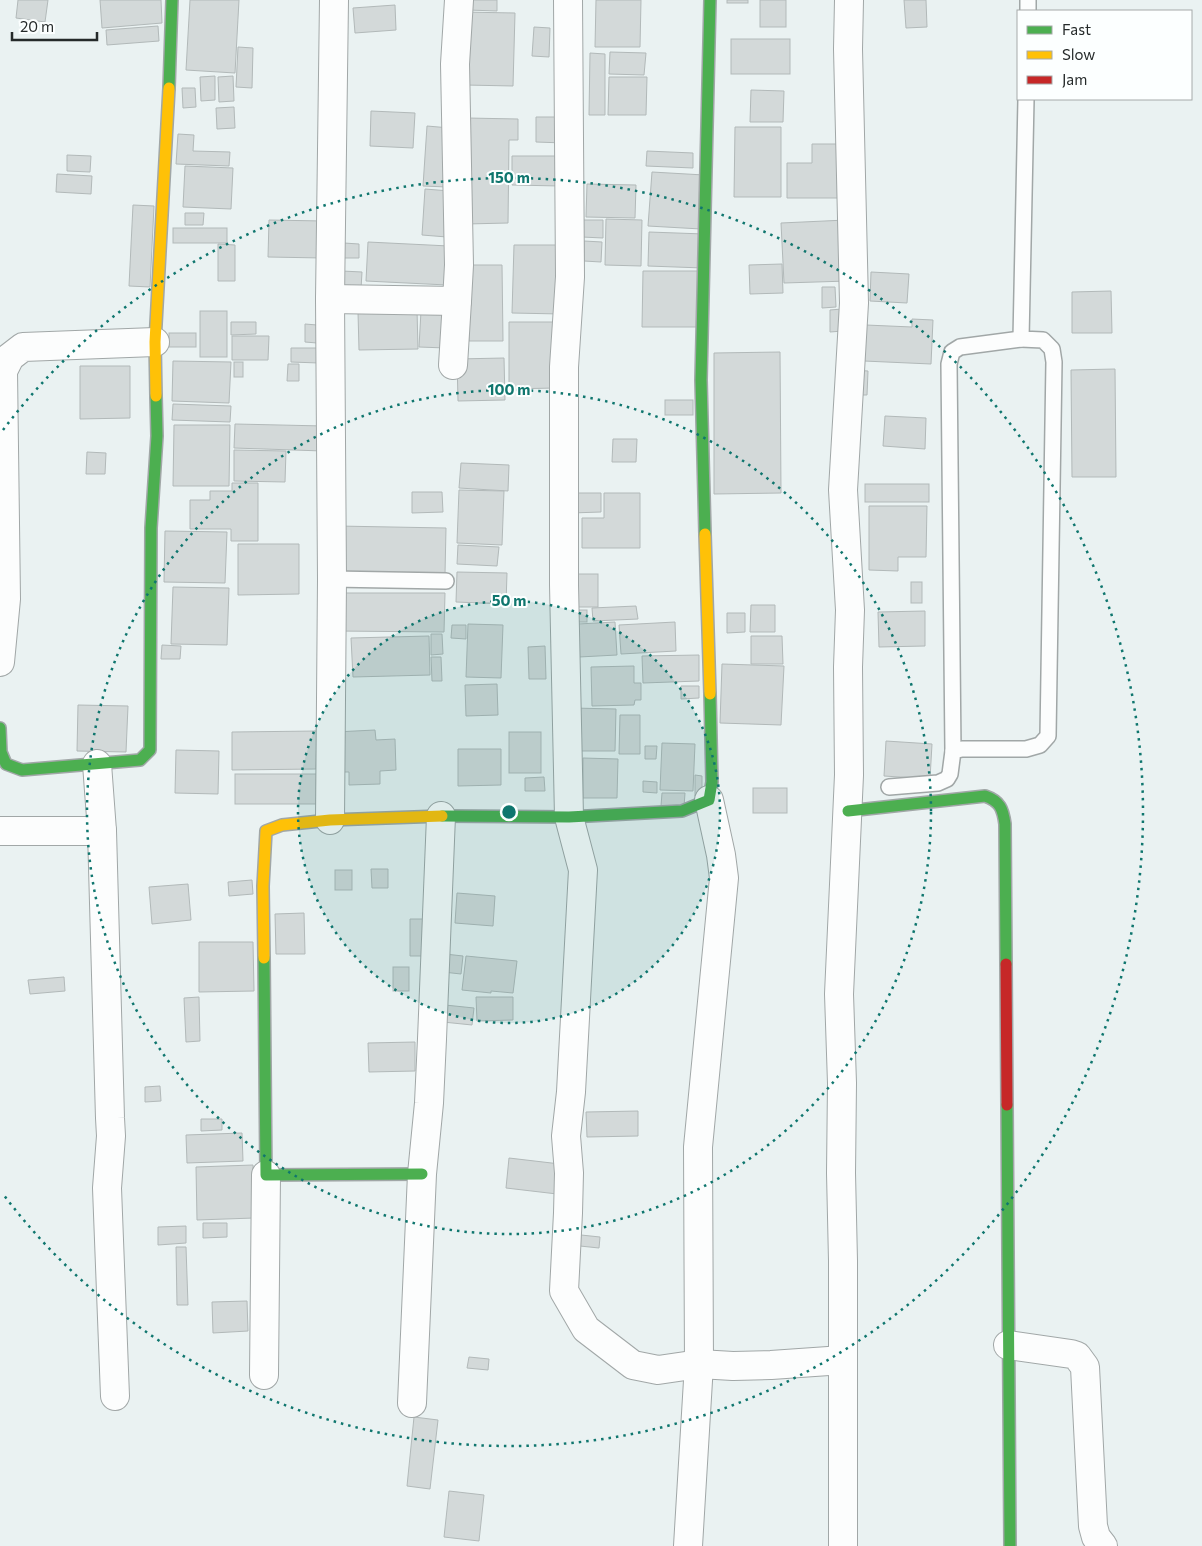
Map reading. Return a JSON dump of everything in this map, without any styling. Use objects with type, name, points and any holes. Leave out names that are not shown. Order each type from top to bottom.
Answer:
[{"type":"street","points":[[0,728],[0,752],[6,764],[22,770],[140,760],[150,750],[151,528],[157,436],[155,342],[172,54],[172,0]]},
{"type":"street","points":[[330,820],[332,579],[330,298],[334,0]]},
{"type":"street","points":[[453,365],[459,265],[455,64],[459,0]]},
{"type":"street","points":[[568,0],[570,277],[564,367],[564,585],[569,817],[583,870],[566,1136],[568,1213],[564,1291],[586,1329],[633,1364],[658,1370],[699,1364],[733,1366],[771,1365],[843,1360]]},
{"type":"street","points":[[688,1546],[699,1364],[698,1147],[724,878],[709,800],[712,774],[701,380],[710,0]]},
{"type":"street","points":[[843,1546],[842,1083],[839,994],[848,811],[850,610],[843,490],[854,303],[848,49],[849,0]]},
{"type":"street","points":[[330,298],[457,300]]},
{"type":"street","points":[[0,662],[6,599],[2,480],[3,371],[10,357],[23,347],[155,342]]},
{"type":"street","points":[[97,764],[102,831],[110,1127],[107,1188],[115,1396]]},
{"type":"street","points":[[848,811],[985,796],[993,798],[1003,809],[1005,834],[1010,1546]]},
{"type":"street","points":[[264,1375],[266,1175],[263,886],[266,832],[282,825],[330,820],[441,816],[569,817],[682,811],[709,800]]},
{"type":"street","points":[[412,1402],[422,1174],[429,1103],[441,816]]},
{"type":"street","points":[[0,831],[102,831]]},
{"type":"street","points":[[266,1175],[422,1174]]},
{"type":"street","points":[[1008,1345],[1071,1354],[1077,1356],[1086,1367],[1093,1526],[1096,1537],[1103,1546]]},
{"type":"lane","points":[[1022,338],[1026,100]]},
{"type":"lane","points":[[889,787],[938,783],[947,779],[950,774],[953,751],[949,364],[952,352],[960,347],[1022,338],[1043,340],[1052,349],[1054,362],[1048,736],[1040,745],[1026,749],[962,749],[953,751]]},
{"type":"lane","points":[[332,579],[446,582]]},
{"type":"building","points":[[18,0],[48,0],[45,22],[16,18]]},
{"type":"building","points":[[100,0],[161,0],[162,23],[102,28]]},
{"type":"building","points":[[190,0],[239,0],[235,73],[186,70]]},
{"type":"building","points":[[468,0],[497,0],[497,11],[468,10]]},
{"type":"building","points":[[596,0],[641,0],[640,47],[595,47]]},
{"type":"building","points":[[727,0],[748,0],[748,3],[727,3]]},
{"type":"building","points":[[760,0],[786,0],[786,27],[760,27]]},
{"type":"building","points":[[904,0],[926,0],[927,27],[906,28]]},
{"type":"building","points":[[395,5],[396,30],[355,33],[353,8]]},
{"type":"building","points":[[461,12],[515,13],[513,86],[465,85]]},
{"type":"building","points":[[158,26],[159,41],[107,45],[106,30]]},
{"type":"building","points":[[534,27],[550,28],[549,57],[532,56]]},
{"type":"building","points":[[731,39],[790,39],[790,74],[731,74]]},
{"type":"building","points":[[238,47],[253,48],[252,88],[236,87]]},
{"type":"building","points":[[610,52],[646,53],[644,75],[609,74]]},
{"type":"building","points":[[590,53],[605,54],[605,115],[589,115]]},
{"type":"building","points":[[215,76],[215,100],[201,101],[200,77]]},
{"type":"building","points":[[233,76],[234,101],[219,102],[218,77]]},
{"type":"building","points":[[609,77],[647,77],[646,115],[608,115]]},
{"type":"building","points":[[182,88],[195,88],[196,107],[183,108]]},
{"type":"building","points":[[751,90],[784,91],[783,122],[750,122]]},
{"type":"building","points":[[234,107],[235,128],[217,129],[216,108]]},
{"type":"building","points":[[371,111],[415,113],[413,148],[370,146]]},
{"type":"building","points":[[536,117],[565,117],[564,143],[536,142]]},
{"type":"building","points":[[467,118],[518,119],[518,140],[509,140],[508,223],[466,224]]},
{"type":"building","points":[[427,126],[450,128],[447,187],[423,186]]},
{"type":"building","points":[[735,127],[781,127],[781,197],[734,197]]},
{"type":"building","points":[[178,134],[194,135],[193,151],[230,152],[229,166],[176,164]]},
{"type":"building","points":[[812,144],[844,144],[844,198],[787,198],[787,163],[812,163]]},
{"type":"building","points":[[647,151],[693,153],[693,168],[646,166]]},
{"type":"building","points":[[67,155],[91,156],[90,172],[67,171]]},
{"type":"building","points":[[512,156],[560,156],[560,186],[512,185]]},
{"type":"building","points":[[185,166],[233,168],[231,209],[183,207]]},
{"type":"building","points":[[652,172],[704,175],[701,229],[648,226]]},
{"type":"building","points":[[57,174],[92,176],[91,194],[56,192]]},
{"type":"building","points":[[587,184],[636,185],[635,218],[586,217]]},
{"type":"building","points":[[425,189],[450,191],[447,237],[422,235]]},
{"type":"building","points":[[133,205],[154,206],[150,287],[129,286]]},
{"type":"building","points":[[185,213],[204,213],[203,225],[185,225]]},
{"type":"building","points":[[606,219],[642,220],[641,266],[605,265]]},
{"type":"building","points":[[269,220],[323,221],[323,258],[268,257]]},
{"type":"building","points":[[583,220],[603,220],[603,238],[582,237]]},
{"type":"building","points":[[846,220],[848,281],[784,283],[781,223]]},
{"type":"building","points":[[173,228],[227,228],[227,243],[173,243]]},
{"type":"building","points":[[649,232],[704,234],[703,268],[648,266]]},
{"type":"building","points":[[584,241],[602,242],[601,262],[584,261]]},
{"type":"building","points":[[368,242],[449,246],[447,285],[366,281]]},
{"type":"building","points":[[344,243],[359,244],[359,258],[343,258]]},
{"type":"building","points":[[218,244],[235,245],[235,281],[218,281]]},
{"type":"building","points":[[514,245],[563,245],[561,314],[512,313]]},
{"type":"building","points":[[782,264],[783,293],[750,294],[749,265]]},
{"type":"building","points":[[468,265],[502,265],[503,341],[469,341]]},
{"type":"building","points":[[342,271],[362,272],[361,289],[341,288]]},
{"type":"building","points":[[643,271],[700,271],[699,327],[642,327]]},
{"type":"building","points":[[871,272],[909,274],[907,303],[870,301]]},
{"type":"building","points":[[822,287],[835,287],[836,307],[822,308]]},
{"type":"building","points":[[1111,291],[1112,333],[1072,333],[1072,292]]},
{"type":"building","points":[[842,309],[843,331],[830,332],[830,310]]},
{"type":"building","points":[[417,310],[418,349],[359,350],[358,312]]},
{"type":"building","points":[[200,311],[227,311],[227,357],[200,357]]},
{"type":"building","points":[[421,311],[448,312],[446,348],[419,347]]},
{"type":"building","points":[[912,319],[933,320],[931,364],[864,361],[866,325],[912,327]]},
{"type":"building","points":[[231,322],[256,322],[256,334],[231,335]]},
{"type":"building","points":[[509,322],[555,322],[555,388],[509,389]]},
{"type":"building","points":[[305,324],[317,325],[317,343],[305,342]]},
{"type":"building","points":[[169,333],[196,333],[196,347],[169,347]]},
{"type":"building","points":[[232,336],[269,336],[268,360],[232,360]]},
{"type":"building","points":[[291,348],[319,348],[319,363],[291,362]]},
{"type":"building","points":[[780,352],[781,493],[714,494],[714,353]]},
{"type":"building","points":[[504,358],[505,400],[458,401],[457,359]]},
{"type":"building","points":[[173,361],[231,362],[229,403],[172,401]]},
{"type":"building","points":[[234,362],[243,362],[243,377],[234,377]]},
{"type":"building","points":[[288,364],[299,364],[299,381],[287,381]]},
{"type":"building","points":[[80,366],[130,366],[130,418],[80,419]]},
{"type":"building","points":[[1115,369],[1116,477],[1072,477],[1071,370]]},
{"type":"building","points":[[854,370],[868,371],[867,395],[852,395]]},
{"type":"building","points":[[665,400],[693,400],[693,415],[665,415]]},
{"type":"building","points":[[173,404],[231,406],[230,422],[172,420]]},
{"type":"building","points":[[885,416],[926,418],[925,449],[883,446]]},
{"type":"building","points":[[235,424],[324,426],[323,451],[234,448]]},
{"type":"building","points":[[174,425],[230,425],[229,486],[173,486]]},
{"type":"building","points":[[613,439],[637,439],[636,462],[612,462]]},
{"type":"building","points":[[234,450],[286,451],[285,482],[234,481]]},
{"type":"building","points":[[87,452],[106,453],[105,474],[86,474]]},
{"type":"building","points":[[461,463],[509,465],[508,491],[459,488]]},
{"type":"building","points":[[232,483],[258,483],[258,541],[231,541],[231,529],[190,529],[190,500],[210,500],[210,491],[232,491]]},
{"type":"building","points":[[865,484],[929,484],[929,502],[865,502]]},
{"type":"building","points":[[459,490],[504,491],[502,545],[457,543]]},
{"type":"building","points":[[412,492],[442,492],[443,512],[412,513]]},
{"type":"building","points":[[572,493],[601,493],[601,512],[571,513]]},
{"type":"building","points":[[604,493],[640,493],[640,548],[582,548],[582,518],[604,518]]},
{"type":"building","points":[[869,506],[927,506],[926,557],[898,557],[898,571],[869,570]]},
{"type":"building","points":[[337,526],[446,528],[445,574],[336,572]]},
{"type":"building","points":[[165,531],[227,532],[225,583],[164,582]]},
{"type":"building","points":[[238,544],[299,544],[299,594],[238,595]]},
{"type":"building","points":[[458,545],[499,547],[497,566],[457,564]]},
{"type":"building","points":[[457,572],[507,573],[506,604],[456,602]]},
{"type":"building","points":[[574,574],[598,574],[598,607],[574,607]]},
{"type":"building","points":[[911,582],[922,582],[922,603],[911,603]]},
{"type":"building","points":[[173,587],[229,588],[227,645],[171,644]]},
{"type":"building","points":[[338,593],[445,593],[444,632],[337,631]]},
{"type":"building","points":[[751,605],[775,605],[775,632],[750,632]]},
{"type":"building","points":[[636,606],[638,619],[593,621],[592,608]]},
{"type":"building","points":[[572,610],[587,610],[587,622],[572,622]]},
{"type":"building","points":[[925,611],[925,646],[879,647],[878,612]]},
{"type":"building","points":[[727,613],[745,613],[745,632],[727,633]]},
{"type":"building","points":[[615,622],[617,655],[579,657],[578,624]]},
{"type":"building","points":[[675,622],[676,651],[621,654],[619,625]]},
{"type":"building","points":[[468,624],[503,625],[501,678],[466,677]]},
{"type":"building","points":[[452,625],[466,625],[466,639],[451,638]]},
{"type":"building","points":[[431,634],[442,634],[443,654],[431,655]]},
{"type":"building","points":[[429,636],[430,675],[353,677],[351,638]]},
{"type":"building","points":[[751,636],[782,636],[783,664],[751,664]]},
{"type":"building","points":[[162,645],[181,646],[180,659],[161,659]]},
{"type":"building","points":[[545,646],[546,679],[529,679],[528,647]]},
{"type":"building","points":[[699,655],[699,681],[643,683],[642,656]]},
{"type":"building","points":[[431,657],[441,657],[442,681],[432,681]]},
{"type":"building","points":[[722,664],[784,666],[781,725],[720,723]]},
{"type":"building","points":[[634,666],[634,683],[641,683],[641,700],[635,700],[634,705],[592,706],[591,667]]},
{"type":"building","points":[[497,684],[498,715],[466,716],[465,685]]},
{"type":"building","points":[[681,686],[699,686],[699,698],[681,699]]},
{"type":"building","points":[[78,705],[128,706],[126,752],[77,751]]},
{"type":"building","points":[[572,708],[616,709],[615,751],[571,751]]},
{"type":"building","points":[[620,715],[640,715],[640,754],[619,754]]},
{"type":"building","points":[[375,730],[376,740],[395,739],[396,770],[380,771],[380,784],[349,785],[349,772],[336,772],[335,732]]},
{"type":"building","points":[[317,731],[316,769],[232,770],[232,732]]},
{"type":"building","points":[[509,732],[541,732],[541,773],[509,773]]},
{"type":"building","points":[[886,741],[932,744],[930,779],[884,776]]},
{"type":"building","points":[[662,743],[695,744],[693,791],[660,790]]},
{"type":"building","points":[[645,746],[657,746],[656,759],[645,759]]},
{"type":"building","points":[[458,749],[501,749],[501,785],[458,786]]},
{"type":"building","points":[[176,750],[219,751],[218,794],[175,793]]},
{"type":"building","points":[[583,758],[618,759],[617,798],[583,798]]},
{"type":"building","points":[[235,774],[318,774],[318,804],[235,804]]},
{"type":"building","points":[[695,775],[702,776],[702,796],[695,796]]},
{"type":"building","points":[[544,777],[545,791],[525,791],[525,778]]},
{"type":"building","points":[[643,781],[657,782],[657,793],[643,792]]},
{"type":"building","points":[[753,788],[787,788],[787,813],[753,813]]},
{"type":"building","points":[[662,793],[685,793],[684,807],[661,806]]},
{"type":"building","points":[[371,869],[388,869],[388,888],[372,888]]},
{"type":"building","points":[[335,870],[352,870],[352,890],[335,890]]},
{"type":"building","points":[[252,880],[253,894],[229,896],[228,882]]},
{"type":"building","points":[[188,884],[191,920],[152,924],[149,887]]},
{"type":"building","points":[[457,893],[495,896],[493,926],[455,923]]},
{"type":"building","points":[[304,913],[305,954],[276,954],[275,914]]},
{"type":"building","points":[[410,919],[425,919],[426,956],[410,956]]},
{"type":"building","points":[[199,942],[253,942],[254,991],[199,992]]},
{"type":"building","points":[[445,954],[463,956],[461,974],[443,972]]},
{"type":"building","points":[[466,956],[517,961],[513,993],[462,990]]},
{"type":"building","points":[[393,967],[409,967],[409,991],[393,991]]},
{"type":"building","points":[[64,977],[65,991],[30,994],[28,980]]},
{"type":"building","points":[[199,997],[200,1041],[186,1042],[184,998]]},
{"type":"building","points":[[476,997],[513,997],[513,1020],[477,1021]]},
{"type":"building","points":[[445,1005],[474,1008],[472,1025],[443,1022]]},
{"type":"building","points":[[415,1042],[415,1071],[369,1072],[368,1043]]},
{"type":"building","points":[[160,1086],[161,1101],[145,1102],[145,1087]]},
{"type":"building","points":[[638,1111],[638,1136],[587,1137],[586,1112]]},
{"type":"building","points":[[201,1119],[222,1119],[222,1130],[201,1131]]},
{"type":"building","points":[[242,1133],[243,1161],[187,1163],[186,1135]]},
{"type":"building","points":[[509,1158],[560,1164],[557,1194],[506,1188]]},
{"type":"building","points":[[253,1165],[254,1218],[197,1220],[196,1167]]},
{"type":"building","points":[[203,1223],[227,1223],[227,1237],[203,1238]]},
{"type":"building","points":[[186,1226],[186,1243],[158,1245],[158,1227]]},
{"type":"building","points":[[581,1235],[600,1237],[599,1248],[580,1246]]},
{"type":"building","points":[[176,1247],[186,1247],[188,1305],[177,1305]]},
{"type":"building","points":[[247,1301],[248,1331],[213,1333],[212,1302]]},
{"type":"building","points":[[469,1357],[489,1359],[488,1370],[467,1368]]},
{"type":"building","points":[[414,1417],[438,1420],[430,1489],[407,1486]]},
{"type":"building","points":[[449,1491],[484,1495],[479,1541],[444,1537]]},
{"type":"traffic: fast","points":[[169,88],[172,0]]},
{"type":"traffic: fast","points":[[705,534],[701,380],[710,0]]},
{"type":"traffic: fast","points":[[0,728],[1,752],[6,764],[22,770],[140,760],[150,750],[151,528],[157,436],[156,396]]},
{"type":"traffic: fast","points":[[442,816],[569,817],[682,811],[709,800],[712,782],[710,694]]},
{"type":"traffic: fast","points":[[848,811],[985,796],[994,800],[1002,810],[1005,824],[1006,964]]},
{"type":"traffic: fast","points":[[264,958],[266,1175],[422,1174]]},
{"type":"traffic: fast","points":[[1007,1105],[1010,1546]]},
{"type":"traffic: slow","points":[[156,396],[155,342],[169,88]]},
{"type":"traffic: slow","points":[[705,534],[710,694]]},
{"type":"traffic: slow","points":[[264,958],[263,886],[266,831],[282,825],[330,820],[442,816]]},
{"type":"traffic: jam","points":[[1006,964],[1007,1105]]}]
